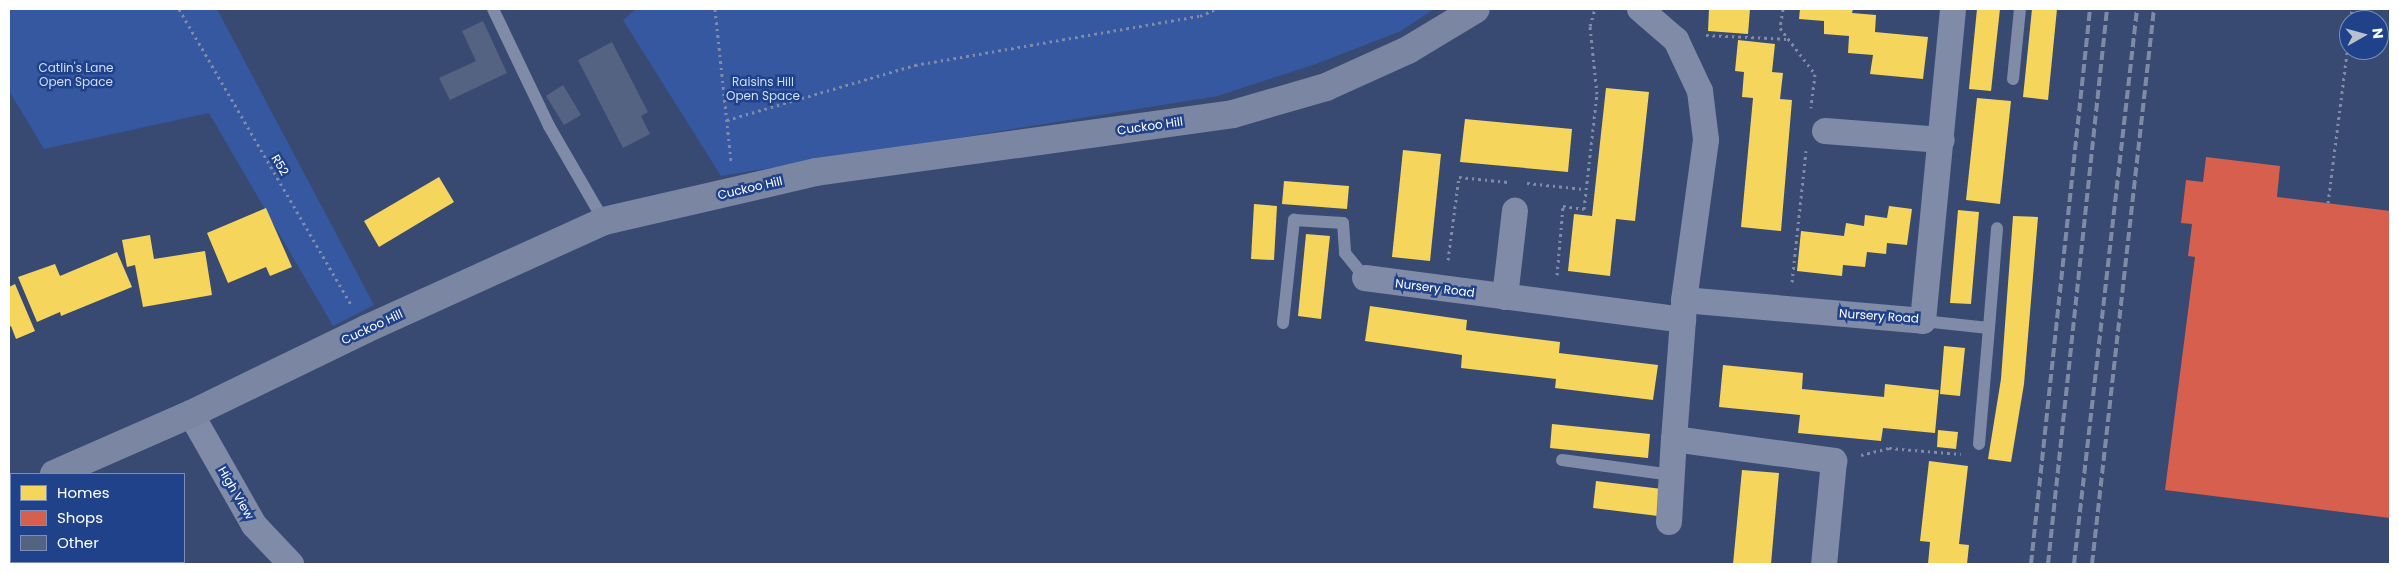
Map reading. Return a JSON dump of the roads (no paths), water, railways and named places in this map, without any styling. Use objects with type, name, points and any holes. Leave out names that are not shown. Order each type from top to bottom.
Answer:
[{"type":"main road","name":"Cuckoo Hill","points":[[56,473],[191,414],[366,329],[604,221],[816,172],[1233,114],[1326,87],[1408,50],[1476,9]]},
{"type":"street","points":[[1640,9],[1677,43],[1700,91],[1706,140],[1683,310],[1669,522]]},
{"type":"street","name":"Nursery Road","points":[[1365,278],[1555,303],[1683,310],[1790,310],[1923,321],[1942,140],[1953,9]]},
{"type":"street","points":[[1814,129],[1942,140]]},
{"type":"street","points":[[1505,297],[1515,211]]},
{"type":"street","name":"High View","points":[[191,414],[254,526],[291,564]]},
{"type":"street","points":[[1674,439],[1834,461],[1824,564]]},
{"type":"lane","points":[[493,9],[549,126],[604,221]]},
{"type":"lane","points":[[2013,79],[2020,9]]},
{"type":"lane","points":[[1283,323],[1294,220],[1343,223],[1345,253],[1365,278]]},
{"type":"lane","points":[[1979,444],[1998,228]]},
{"type":"lane","points":[[1923,321],[1989,328]]},
{"type":"lane","points":[[1562,460],[1672,475]]},
{"type":"railway","points":[[2031,564],[2090,9]]},
{"type":"railway","points":[[2048,564],[2107,9]]},
{"type":"railway","points":[[2074,564],[2137,9]]},
{"type":"railway","points":[[2092,564],[2154,9]]},
{"type":"park label","name":"Catlin's Lane Open Space","points":[[76,75]]},
{"type":"park label","name":"Raisins Hill Open Space","points":[[763,89]]}]
